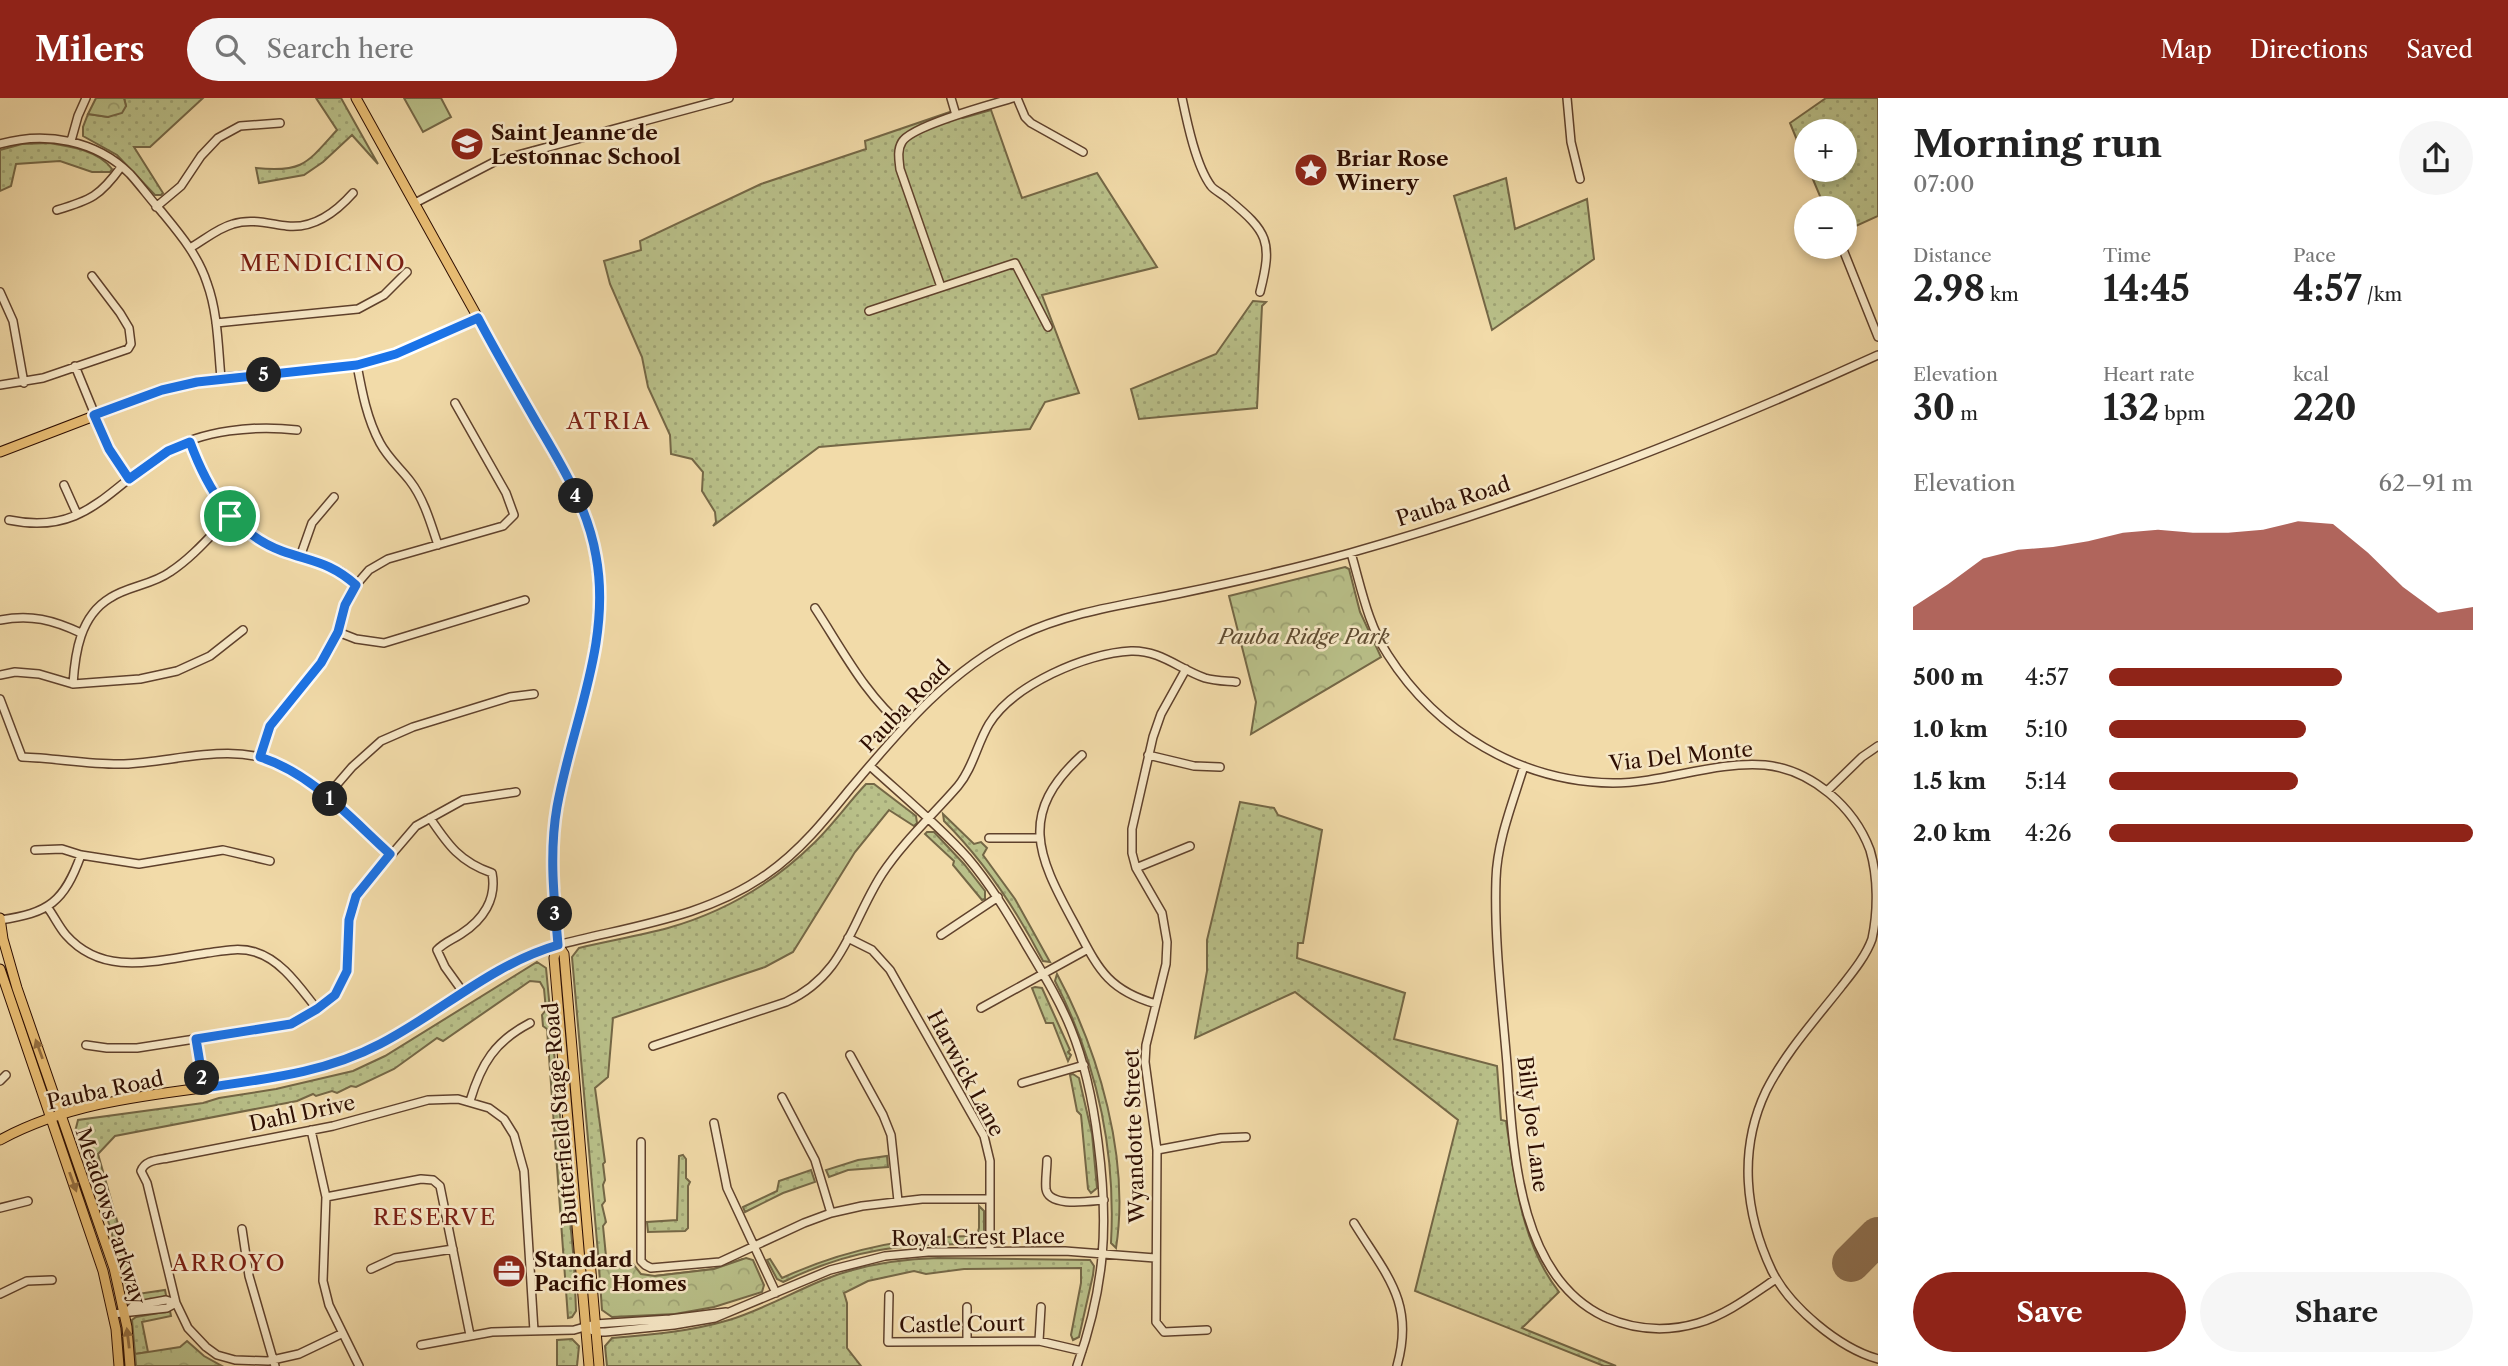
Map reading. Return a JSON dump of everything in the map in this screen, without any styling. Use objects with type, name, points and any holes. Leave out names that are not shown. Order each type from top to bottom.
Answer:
[{"type":"main road","name":"Butterfield Stage Road","points":[[356,98],[580,503],[593,542],[599,575],[600,610],[596,646],[555,821],[551,860],[558,945],[554,958],[589,1366]]},
{"type":"main road","points":[[0,452],[162,390],[221,378],[357,365],[396,354],[478,318]]},
{"type":"main road","name":"Meadows Parkway","points":[[0,919],[14,978],[94,1240],[113,1314],[119,1366]]},
{"type":"main road","name":"Butterfield Stage Road","points":[[558,945],[564,954],[599,1366]]},
{"type":"main road","name":"Pauba Road","points":[[0,1140],[55,1116],[100,1104],[298,1074],[338,1063],[384,1042],[515,962],[558,945]]},
{"type":"main road","name":"Meadows Parkway","points":[[0,969],[104,1237],[126,1312],[130,1366]]},
{"type":"street","points":[[71,141],[86,98]]},
{"type":"street","points":[[415,203],[496,161],[729,98]]},
{"type":"street","points":[[951,98],[956,116]]},
{"type":"street","points":[[941,287],[900,169],[898,156],[901,142],[910,134],[956,116],[1015,98],[1031,123],[1083,152]]},
{"type":"street","points":[[1182,98],[1195,152],[1211,186],[1250,219],[1264,237],[1268,247],[1268,263],[1260,292]]},
{"type":"street","points":[[1567,98],[1571,142],[1580,179]]},
{"type":"street","points":[[156,207],[188,178],[201,156],[218,138],[240,126],[280,123]]},
{"type":"street","points":[[0,144],[28,138],[71,141],[87,146],[121,167],[190,248],[208,283],[216,323],[221,378]]},
{"type":"street","points":[[57,210],[89,201],[107,186],[121,167]]},
{"type":"street","points":[[190,248],[234,223],[261,221],[291,226],[316,222],[340,208],[354,193]]},
{"type":"street","points":[[1847,259],[1878,337]]},
{"type":"street","points":[[869,311],[1015,263],[1048,327]]},
{"type":"street","points":[[216,323],[358,309],[384,295],[407,272]]},
{"type":"street","points":[[0,384],[24,383],[128,349],[131,344],[129,328],[92,276]]},
{"type":"street","points":[[0,292],[13,321],[24,383]]},
{"type":"street","name":"Pauba Road","points":[[558,945],[687,914],[736,893],[767,873],[822,824],[935,694],[965,670],[1019,636],[1094,610],[1263,575],[1351,553],[1628,461],[1878,355]]},
{"type":"street","points":[[357,365],[370,420],[379,440],[389,458],[411,482],[426,511],[438,545]]},
{"type":"street","points":[[75,366],[109,449],[129,479]]},
{"type":"street","points":[[260,757],[270,726],[321,663],[338,632],[345,605],[356,585],[369,570],[388,559],[503,526],[514,515],[506,493],[454,403]]},
{"type":"street","points":[[9,520],[32,525],[56,523],[77,514],[103,500],[168,451],[190,442],[222,433],[275,427],[297,430]]},
{"type":"street","points":[[190,442],[201,473],[215,498],[230,516],[257,538],[279,550],[340,571],[356,585]]},
{"type":"street","points":[[64,485],[77,514]]},
{"type":"street","points":[[300,557],[312,523],[334,498]]},
{"type":"street","points":[[73,684],[75,657],[81,633],[92,614],[110,598],[170,572],[230,516]]},
{"type":"street","name":"Via Del Monte","points":[[1351,553],[1365,602],[1387,653],[1414,690],[1453,727],[1480,745],[1524,766],[1581,780],[1614,783],[1737,766],[1766,765],[1800,775],[1827,791],[1857,824],[1870,850],[1877,884],[1877,910],[1871,940],[1858,964],[1779,1069],[1767,1090],[1755,1125],[1748,1162],[1749,1199],[1757,1236],[1776,1279],[1819,1326],[1875,1359]]},
{"type":"street","points":[[338,632],[356,639],[384,643],[525,600]]},
{"type":"street","points":[[815,608],[870,693],[885,712],[904,727]]},
{"type":"street","points":[[0,620],[30,616],[57,621],[81,633]]},
{"type":"street","points":[[0,675],[15,672],[39,674],[73,684],[140,679],[177,671],[210,656],[243,630]]},
{"type":"street","points":[[653,1046],[786,1002],[818,983],[830,969],[881,875],[966,775],[985,731],[999,711],[1016,696],[1075,664],[1121,652],[1150,653],[1208,679],[1236,682]]},
{"type":"street","name":"Wyandotte Street","points":[[1186,669],[1161,714],[1148,755],[1132,829],[1132,853],[1136,868],[1162,913],[1166,929],[1167,954],[1146,1045],[1145,1062],[1157,1150],[1155,1258],[1158,1327],[1164,1332],[1207,1330]]},
{"type":"street","points":[[327,796],[352,767],[381,741],[413,727],[510,697],[534,694]]},
{"type":"street","points":[[0,699],[22,757],[122,764],[223,753],[260,757],[283,764],[327,796],[390,854]]},
{"type":"street","points":[[1827,791],[1861,757],[1878,746]]},
{"type":"street","points":[[1082,755],[1064,771],[1049,794],[1041,823],[1043,858],[1052,883],[1088,949],[1110,981],[1124,992],[1156,1004]]},
{"type":"street","points":[[1148,755],[1194,766],[1220,767]]},
{"type":"street","points":[[870,766],[929,819],[968,859],[998,897],[1043,974],[1070,1027],[1084,1065],[1096,1120],[1104,1200],[1104,1254],[1098,1292],[1077,1366]]},
{"type":"street","name":"Billy Joe Lane","points":[[1524,766],[1499,853],[1496,877],[1497,920],[1511,1125],[1528,1212],[1547,1263],[1556,1277],[1582,1304],[1616,1321],[1640,1328],[1660,1329],[1700,1323],[1735,1306],[1776,1279]]},
{"type":"street","points":[[86,1045],[138,1048],[196,1039],[291,1024],[317,1009],[335,995],[347,971],[349,920],[356,896],[390,854],[416,826],[463,800],[516,792]]},
{"type":"street","points":[[430,818],[458,856],[479,869],[492,873],[495,888],[490,904],[478,921],[438,950],[445,967],[463,992]]},
{"type":"street","points":[[989,838],[1040,838]]},
{"type":"street","points":[[1136,868],[1190,846]]},
{"type":"street","points":[[35,850],[62,849],[81,855],[139,864],[223,850],[270,860]]},
{"type":"street","points":[[0,919],[25,916],[48,908],[73,878],[81,855]]},
{"type":"street","points":[[941,935],[998,897]]},
{"type":"street","points":[[48,908],[65,934],[88,954],[113,963],[138,964],[235,949],[255,952],[275,962],[317,1009]]},
{"type":"street","name":"Harwick Lane","points":[[848,938],[872,950],[890,970],[984,1136],[990,1161],[990,1251]]},
{"type":"street","points":[[981,1008],[1088,949]]},
{"type":"street","points":[[530,1023],[496,1046],[484,1066],[470,1101],[489,1108],[504,1119],[520,1151],[524,1171],[534,1331]]},
{"type":"street","points":[[196,1039],[204,1088]]},
{"type":"street","points":[[850,1055],[891,1135],[898,1201]]},
{"type":"street","points":[[1022,1083],[1084,1065]]},
{"type":"street","points":[[782,1097],[815,1160],[831,1213]]},
{"type":"street","name":"Dahl Drive","points":[[176,1303],[147,1183],[141,1171],[147,1162],[311,1130],[428,1100],[470,1101]]},
{"type":"street","points":[[714,1123],[727,1188],[776,1293]]},
{"type":"street","points":[[311,1130],[326,1196],[323,1280],[329,1305],[341,1334],[359,1366]]},
{"type":"street","points":[[1157,1150],[1245,1136]]},
{"type":"street","points":[[641,1142],[641,1261],[651,1268],[712,1264],[831,1213],[898,1201],[990,1199]]},
{"type":"street","points":[[1047,1160],[1046,1192],[1051,1199],[1061,1202],[1104,1200]]},
{"type":"street","points":[[326,1196],[421,1179],[433,1180],[440,1186],[470,1335]]},
{"type":"street","points":[[0,1208],[27,1201]]},
{"type":"street","points":[[1354,1223],[1392,1285],[1402,1310],[1404,1336],[1397,1366]]},
{"type":"street","points":[[242,1229],[249,1276],[274,1363]]},
{"type":"street","points":[[371,1269],[395,1258],[453,1249]]},
{"type":"street","name":"Royal Crest Place","points":[[586,1328],[728,1312],[830,1270],[885,1256],[928,1252],[1065,1251],[1155,1258]]},
{"type":"street","points":[[0,1294],[27,1281],[52,1280]]},
{"type":"street","name":"Castle Court","points":[[889,1295],[888,1342],[1039,1341],[1082,1351]]},
{"type":"street","points":[[113,1314],[126,1312],[133,1306],[166,1300],[176,1303],[192,1334],[218,1355],[249,1362],[274,1363],[341,1334]]},
{"type":"street","points":[[967,1307],[967,1341]]},
{"type":"street","points":[[1039,1341],[1041,1307]]},
{"type":"street","points":[[421,1345],[470,1335],[586,1328]]},
{"type":"street","points":[[1868,1366],[1875,1359]]},
{"type":"green space","points":[[96,98],[124,98],[126,106],[122,113],[108,117],[88,114]]},
{"type":"green space","points":[[124,98],[203,98],[150,147],[134,147],[163,193],[161,195],[155,195],[117,155],[83,136],[88,114],[108,117],[126,106]]},
{"type":"green space","points":[[316,98],[341,98],[378,164],[352,135],[323,162],[304,175],[259,183],[256,168],[284,169],[303,163],[337,130]]},
{"type":"green space","points":[[404,98],[441,98],[451,117],[423,132]]},
{"type":"green space","points":[[1826,98],[1878,98],[1878,216],[1857,226],[1857,196],[1820,196],[1814,182],[1857,182],[1857,119],[1796,119]]},
{"type":"green space","points":[[991,110],[1022,198],[1097,173],[1157,267],[1042,295],[1079,393],[1045,402],[1030,429],[819,447],[713,526],[716,522],[715,512],[702,491],[703,472],[692,459],[671,454],[670,435],[648,387],[642,357],[610,284],[604,261],[641,250],[640,241],[761,184],[866,149],[865,141],[950,112],[955,117],[963,118]]},
{"type":"green space","points":[[49,143],[92,154],[112,169],[110,172],[92,172],[60,161],[16,164],[11,186],[0,191],[0,150],[22,144]]},
{"type":"green space","points":[[1506,178],[1515,229],[1587,199],[1594,259],[1492,330],[1454,196]]},
{"type":"green space","points":[[1253,301],[1266,302],[1262,306],[1257,408],[1139,419],[1131,389],[1216,354]]},
{"type":"green space","name":"Pauba Ridge Park","points":[[1345,567],[1349,569],[1360,612],[1381,657],[1251,734],[1256,702],[1229,596]]},
{"type":"green space","points":[[866,784],[874,784],[916,816],[917,823],[914,826],[889,810],[855,852],[793,952],[765,967],[613,1018],[608,1077],[595,1088],[605,1162],[605,1201],[602,1205],[606,1222],[603,1226],[607,1266],[633,1264],[637,1272],[646,1277],[714,1269],[743,1259],[675,1314],[612,1316],[603,1310],[572,957],[579,948],[668,928],[708,914],[746,895],[797,859],[827,830]]},
{"type":"green space","points":[[1240,802],[1274,808],[1278,815],[1322,830],[1303,943],[1298,943],[1297,958],[1405,993],[1394,1039],[1497,1066],[1501,1120],[1506,1121],[1528,1232],[1546,1273],[1559,1292],[1522,1328],[1616,1366],[1604,1366],[1415,1291],[1458,1120],[1295,992],[1195,1038],[1207,971],[1207,940]]},
{"type":"green space","points":[[943,814],[974,844],[981,842],[987,848],[983,855],[1015,899],[1050,962],[1043,961],[999,887],[944,821]]},
{"type":"green space","points":[[934,832],[964,864],[985,891],[985,899],[982,900],[953,865],[954,861],[925,834]]},
{"type":"green space","points":[[537,962],[546,968],[574,1262],[576,1311],[572,1317],[568,1318],[547,1029],[543,1026],[542,1015],[546,1010],[544,989],[540,982],[530,981],[443,1041],[437,1038],[394,1069],[356,1087],[115,1136],[98,1154],[138,1294],[165,1290],[166,1295],[133,1302],[128,1299],[105,1210],[75,1132],[78,1120],[203,1103],[353,1071],[385,1056]]},
{"type":"green space","points":[[1057,974],[1086,1037],[1098,1072],[1115,1143],[1119,1179],[1116,1248],[1111,1243],[1110,1175],[1101,1108],[1082,1044],[1055,981]]},
{"type":"green space","points":[[1032,988],[1042,988],[1070,1050],[1068,1061],[1053,1023],[1046,1023]]},
{"type":"green space","points":[[1070,1075],[1079,1078],[1092,1134],[1097,1188],[1091,1193],[1088,1189],[1081,1115],[1077,1111]]},
{"type":"green space","points":[[683,1155],[686,1159],[686,1178],[690,1182],[688,1228],[685,1231],[648,1232],[647,1222],[677,1220],[679,1156]]},
{"type":"green space","points":[[887,1156],[888,1167],[848,1170],[829,1177],[826,1170],[858,1160]]},
{"type":"green space","points":[[811,1170],[815,1182],[783,1193],[745,1212],[743,1207],[777,1191],[779,1181]]},
{"type":"green space","points":[[979,1206],[984,1211],[984,1239],[979,1244],[926,1245],[878,1250],[832,1262],[783,1282],[777,1279],[767,1260],[770,1259],[782,1278],[829,1259],[878,1246],[927,1238],[977,1236]]},
{"type":"green space","points":[[746,1258],[753,1260],[764,1285],[762,1292],[714,1307],[675,1314],[612,1317],[602,1310],[599,1267],[633,1264],[641,1274],[655,1276],[714,1269]]},
{"type":"green space","points":[[938,1258],[1090,1260],[1094,1266],[1093,1275],[1079,1337],[1073,1340],[1071,1335],[1081,1283],[1081,1268],[964,1269],[926,1274],[914,1271],[868,1281],[844,1293],[847,1303],[847,1348],[861,1366],[607,1366],[605,1346],[612,1338],[715,1324],[851,1270],[894,1261]]},
{"type":"green space","points":[[170,1311],[171,1316],[142,1322],[148,1352],[135,1354],[132,1320]]},
{"type":"green space","points":[[572,1339],[579,1346],[577,1366],[557,1366],[557,1340]]},
{"type":"green space","points":[[187,1341],[204,1356],[222,1366],[136,1366],[135,1354],[180,1347]]},
{"type":"runway","points":[[1851,1263],[1878,1236]]},
{"type":"place","name":"Saint Jeanne de Lestonnac School","points":[[467,144]]},
{"type":"place","name":"Briar Rose Winery","points":[[1311,170]]},
{"type":"place","name":"Standard Pacific Homes","points":[[509,1271]]},
{"type":"district","name":"MENDICINO","points":[[323,263]]},
{"type":"district","name":"ATRIA","points":[[609,421]]},
{"type":"district","name":"RESERVE","points":[[435,1217]]},
{"type":"district","name":"ARROYO","points":[[229,1263]]},
{"type":"route","points":[[478,318],[580,503],[596,556],[600,610],[596,646],[555,821],[551,860],[558,945],[532,953],[499,971],[384,1042],[354,1057],[298,1074],[204,1088],[196,1039],[291,1024],[335,995],[347,971],[349,920],[356,896],[390,854],[304,777],[283,764],[260,757],[270,726],[321,663],[338,632],[345,605],[356,585],[340,571],[279,550],[257,538],[230,516],[215,498],[201,473],[190,442],[168,451],[129,479],[109,449],[94,415],[162,390],[197,382],[357,365],[396,354],[478,318]]}]
